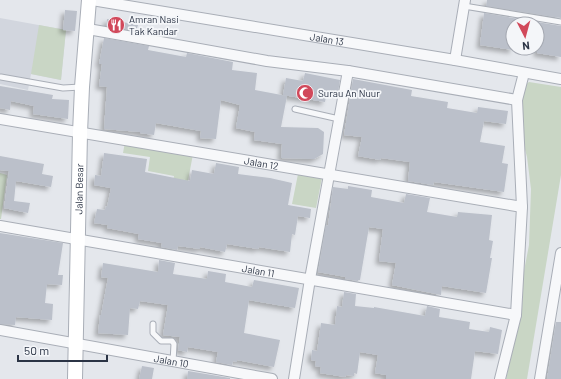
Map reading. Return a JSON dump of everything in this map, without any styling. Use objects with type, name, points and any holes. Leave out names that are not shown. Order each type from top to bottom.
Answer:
[{"type":"main road","name":"Jalan Besar","points":[[75,379],[80,132],[82,87],[91,0]]},
{"type":"street","name":"Jalan 13","points":[[91,0],[561,79]]},
{"type":"street","points":[[455,60],[464,3]]},
{"type":"street","points":[[88,29],[267,61],[348,71],[517,100]]},
{"type":"street","points":[[294,379],[310,279],[348,71]]},
{"type":"street","points":[[500,379],[516,315],[522,208],[517,100],[524,73]]},
{"type":"street","name":"Jalan 12","points":[[0,119],[522,208]]},
{"type":"street","name":"Jalan 11","points":[[0,226],[516,315]]},
{"type":"street","points":[[540,379],[561,253]]},
{"type":"street","name":"Jalan 10","points":[[0,330],[272,379]]},
{"type":"lane","points":[[464,3],[561,22]]},
{"type":"lane","points":[[1,77],[63,88],[82,87]]},
{"type":"lane","points":[[295,108],[339,119]]},
{"type":"lane","points":[[153,324],[153,332],[161,341],[172,341],[174,344],[173,362]]},
{"type":"shaded area","points":[[0,18],[66,30],[61,80],[31,74],[28,90],[0,84]]},
{"type":"green space","points":[[39,25],[66,30],[61,80],[31,74]]},
{"type":"green space","points":[[529,82],[561,87],[561,175],[527,379],[506,379],[522,310],[523,276],[529,245],[531,189],[527,157],[518,123],[522,87]]},
{"type":"green space","points":[[125,142],[193,154],[184,202],[170,199],[174,176],[148,171],[150,157],[123,153]]},
{"type":"green space","points":[[0,173],[7,175],[1,219],[0,219]]},
{"type":"green space","points":[[298,174],[322,178],[316,208],[292,204]]},
{"type":"building","points":[[487,0],[561,0],[561,18],[486,6]]},
{"type":"building","points":[[65,10],[77,11],[75,31],[63,30]]},
{"type":"building","points":[[484,13],[505,17],[505,49],[480,45]]},
{"type":"building","points":[[107,19],[138,25],[136,31],[106,26]]},
{"type":"building","points":[[545,23],[561,26],[561,57],[545,54]]},
{"type":"building","points":[[104,38],[149,46],[148,50],[186,57],[187,53],[233,62],[232,70],[257,73],[255,90],[287,96],[281,127],[318,128],[324,132],[323,154],[314,159],[281,158],[282,144],[254,140],[255,132],[236,128],[240,105],[221,100],[216,139],[200,138],[201,131],[156,123],[154,135],[140,132],[104,129],[107,87],[99,86],[102,64],[99,64]]},
{"type":"building","name":"Surau An Nuur","points":[[305,73],[340,80],[338,92],[327,90],[325,102],[283,95],[286,78],[303,81]]},
{"type":"building","points":[[353,79],[412,90],[411,96],[448,102],[447,108],[477,113],[478,107],[508,111],[506,124],[484,121],[480,142],[505,146],[502,163],[508,164],[504,192],[434,182],[433,185],[408,181],[410,162],[381,158],[380,160],[358,156],[362,137],[344,135]]},
{"type":"building","points":[[0,86],[53,95],[52,99],[69,100],[68,119],[33,114],[34,106],[11,101],[10,110],[0,108]]},
{"type":"building","points":[[104,153],[147,159],[145,172],[190,181],[192,170],[214,174],[216,163],[239,167],[238,174],[270,178],[292,183],[288,205],[311,209],[310,218],[298,216],[295,235],[292,234],[290,252],[227,244],[225,252],[200,247],[200,249],[178,246],[177,250],[161,247],[162,243],[138,239],[139,234],[107,228],[108,225],[94,223],[97,209],[105,210],[106,206],[107,207],[111,188],[94,185],[95,175],[101,176]]},
{"type":"building","points":[[0,156],[44,164],[42,174],[53,176],[51,187],[16,181],[14,201],[30,203],[28,213],[4,208],[9,171],[0,170]]},
{"type":"building","points":[[348,186],[372,190],[371,197],[404,203],[406,194],[430,198],[427,212],[457,217],[458,212],[492,215],[489,240],[493,241],[490,258],[492,258],[486,293],[442,286],[441,295],[392,285],[396,263],[379,261],[383,229],[369,227],[360,280],[345,279],[346,277],[318,272],[326,225],[328,226],[333,187],[348,189]]},
{"type":"building","points":[[0,233],[63,243],[58,275],[63,275],[62,285],[47,284],[45,303],[53,304],[52,320],[16,317],[15,325],[0,324]]},
{"type":"building","points":[[159,260],[175,263],[173,274],[207,279],[208,271],[226,274],[225,282],[252,287],[254,280],[299,288],[295,308],[249,300],[244,333],[280,340],[274,367],[237,360],[237,362],[233,361],[232,365],[216,362],[218,352],[188,347],[187,352],[178,350],[180,337],[163,335],[168,305],[140,301],[138,309],[130,308],[128,335],[98,333],[100,315],[108,278],[101,277],[103,263],[158,272]]},
{"type":"building","points":[[344,292],[356,294],[355,306],[374,307],[425,316],[427,306],[440,309],[439,317],[470,322],[469,329],[489,332],[490,327],[502,330],[498,354],[475,351],[471,379],[386,379],[386,375],[375,373],[378,355],[360,352],[357,374],[354,373],[354,376],[346,375],[345,377],[320,373],[321,367],[315,366],[316,361],[311,360],[312,350],[317,351],[321,323],[335,325],[337,306],[342,307]]},
{"type":"building","points":[[556,322],[561,322],[561,379],[547,379]]},
{"type":"building","points":[[142,366],[154,368],[152,379],[139,379]]},
{"type":"building","points":[[188,371],[230,378],[230,379],[187,379]]},
{"type":"place","name":"Amran Nasi Tak Kandar","points":[[116,25]]},
{"type":"place","name":"Surau An Nuur","points":[[305,93]]}]
